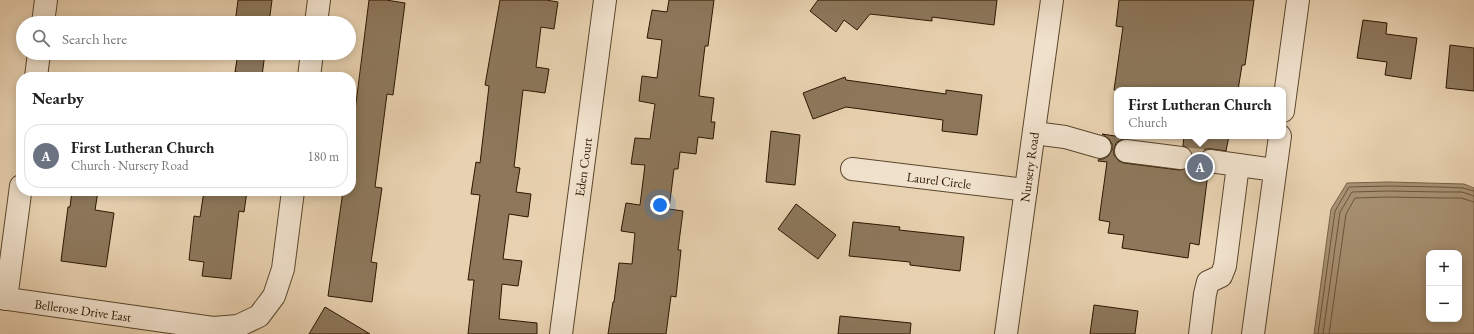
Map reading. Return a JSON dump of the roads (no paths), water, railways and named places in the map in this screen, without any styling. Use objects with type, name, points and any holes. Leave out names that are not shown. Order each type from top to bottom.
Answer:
[{"type":"street","points":[[44,16],[46,0]]},
{"type":"street","points":[[317,16],[319,0]]},
{"type":"street","name":"Eden Court","points":[[561,334],[605,0]]},
{"type":"street","name":"Nursery Road","points":[[1006,334],[1052,0]]},
{"type":"street","points":[[1286,88],[1298,0]]},
{"type":"street","points":[[37,72],[38,60]]},
{"type":"street","points":[[310,72],[311,60]]},
{"type":"street","points":[[1034,133],[1065,137],[1100,147]]},
{"type":"street","points":[[1253,334],[1280,139]]},
{"type":"street","points":[[1126,151],[1181,158]]},
{"type":"street","points":[[1210,161],[1275,170]]},
{"type":"street","points":[[1200,334],[1208,282],[1221,276],[1225,266],[1238,165]]},
{"type":"street","name":"Laurel Circle","points":[[852,169],[1026,190]]},
{"type":"street","points":[[3,299],[19,196]]},
{"type":"street","name":"Bellerose Drive East","points":[[3,299],[213,328],[238,326],[259,316],[274,296],[283,269],[293,196]]},
{"type":"water","points":[[1388,182],[1464,184],[1474,188],[1474,334],[1314,334],[1331,209],[1347,183]]},
{"type":"tunnel","points":[[1181,158],[1210,161]]},
{"type":"place","name":"First Lutheran Church","points":[[1200,167]]}]
